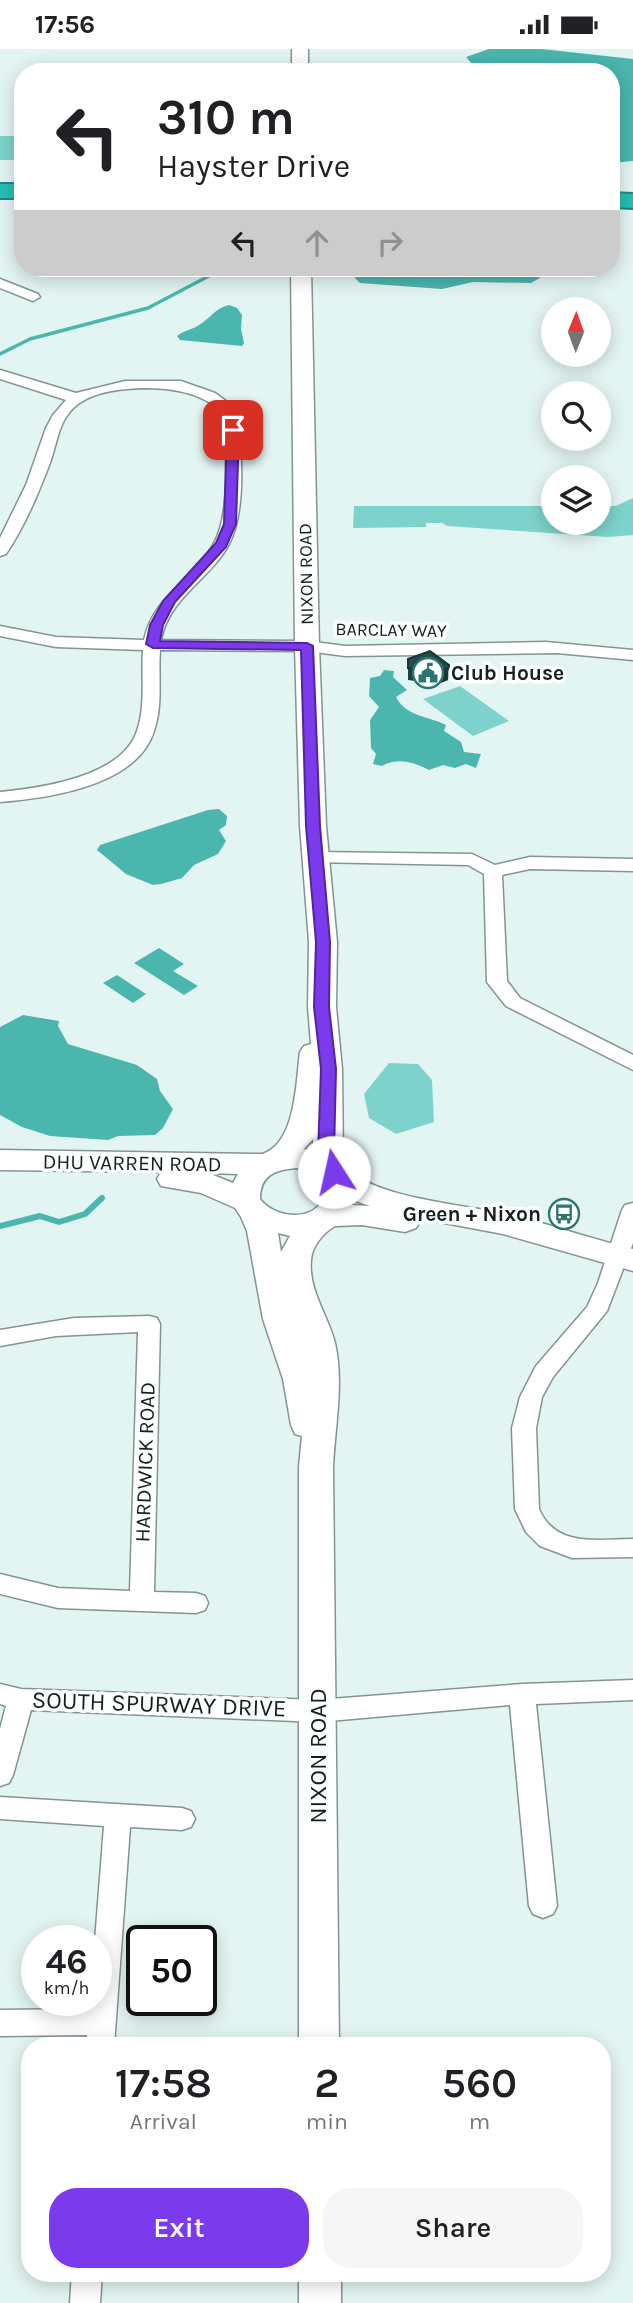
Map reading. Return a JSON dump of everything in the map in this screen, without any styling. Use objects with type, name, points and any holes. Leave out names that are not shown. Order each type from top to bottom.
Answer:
[{"type":"main road","name":"NIXON ROAD","points":[[301,277],[307,646],[316,858],[323,942],[322,1007],[333,1173]]},
{"type":"main road","name":"NIXON ROAD","points":[[271,1162],[303,1132],[322,1007]]},
{"type":"main road","name":"DHU VARREN ROAD","points":[[0,1160],[271,1162]]},
{"type":"main road","points":[[568,1243],[502,1238],[374,1216],[285,1224],[271,1222],[250,1207],[248,1181],[255,1170],[271,1162],[311,1160],[333,1173],[346,1187],[378,1198],[505,1223],[625,1258]]},
{"type":"main road","name":"DHU VARREN ROAD","points":[[0,1173],[113,1180],[182,1179],[216,1186],[250,1207]]},
{"type":"main road","points":[[324,1219],[339,1200],[333,1173]]},
{"type":"main road","name":"NIXON ROAD","points":[[250,1207],[262,1231],[279,1319],[299,1379],[316,1467]]},
{"type":"main road","name":"NIXON ROAD","points":[[319,2037],[316,1467],[321,1386],[319,1346],[310,1313],[296,1280],[294,1264],[300,1241],[324,1219]]},
{"type":"main road","points":[[320,2282],[320,2303]]},
{"type":"street","points":[[0,283],[33,297]]},
{"type":"street","points":[[3,380],[74,402]]},
{"type":"street","points":[[0,551],[41,466],[55,425],[74,402],[124,384],[169,383],[207,391],[230,409],[233,430],[230,524],[221,544],[169,601],[156,625],[148,719],[138,747],[120,763],[89,779],[30,795],[0,797]]},
{"type":"street","name":"BARCLAY WAY","points":[[0,631],[57,642],[99,645],[307,646],[345,651],[559,648],[633,655]]},
{"type":"street","points":[[316,858],[472,860],[493,871],[530,863],[633,865]]},
{"type":"street","points":[[493,871],[496,982],[513,1002],[633,1063]]},
{"type":"street","points":[[633,1210],[625,1258],[596,1311],[544,1372],[531,1397],[524,1428],[527,1509],[534,1525],[548,1539],[572,1549],[633,1548]]},
{"type":"street","name":"HARDWICK ROAD","points":[[0,1338],[40,1329],[102,1324],[149,1324],[142,1600]]},
{"type":"street","points":[[0,1584],[58,1598],[196,1603]]},
{"type":"street","name":"SOUTH SPURWAY DRIVE","points":[[10,1697],[318,1711],[522,1694],[633,1691]]},
{"type":"street","points":[[522,1694],[543,1906]]},
{"type":"street","points":[[0,1775],[10,1697]]},
{"type":"street","points":[[0,1808],[182,1819]]},
{"type":"street","points":[[0,2023],[100,2034],[118,1817]]},
{"type":"street","points":[[85,2303],[86,2282]]},
{"type":"shaded area","points":[[489,49],[542,49],[633,59],[633,161],[620,162],[620,63],[471,63],[466,57]]},
{"type":"shaded area","points":[[0,136],[14,136],[14,160],[0,160]]},
{"type":"shaded area","points":[[355,278],[540,278],[531,283],[473,282],[442,289],[360,283]]},
{"type":"shaded area","points":[[229,305],[237,308],[242,315],[242,346],[180,340],[177,336],[196,327],[220,308]]},
{"type":"shaded area","points":[[633,498],[633,535],[608,537],[579,535],[611,535],[611,506]]},
{"type":"shaded area","points":[[354,506],[541,506],[541,532],[447,526],[442,523],[426,523],[426,527],[353,528]]},
{"type":"shaded area","points":[[384,670],[394,671],[393,677],[407,690],[396,697],[400,704],[418,715],[446,725],[444,731],[461,742],[464,752],[481,754],[476,768],[466,764],[455,768],[443,765],[429,770],[400,761],[382,766],[373,764],[376,754],[371,748],[370,720],[379,707],[369,696],[370,678],[380,676]]},
{"type":"shaded area","points":[[460,686],[509,721],[473,736],[423,699]]},
{"type":"shaded area","points":[[219,809],[227,816],[226,825],[219,830],[226,841],[218,854],[194,865],[182,878],[153,885],[126,874],[97,850],[100,845],[208,810]]},
{"type":"shaded area","points":[[159,948],[184,964],[173,971],[198,986],[184,995],[134,963]]},
{"type":"shaded area","points":[[117,975],[146,994],[133,1003],[103,983]]},
{"type":"shaded area","points":[[23,1015],[59,1021],[58,1026],[68,1044],[137,1065],[157,1079],[160,1091],[173,1109],[163,1128],[155,1135],[118,1136],[108,1140],[50,1136],[22,1127],[0,1115],[0,1027]]},
{"type":"shaded area","points":[[389,1063],[418,1064],[432,1080],[434,1122],[396,1134],[369,1118],[364,1094]]},
{"type":"building","points":[[430,651],[449,665],[449,668],[431,675],[423,670],[408,668],[408,659]]},
{"type":"waterway","points":[[0,354],[30,339],[148,308],[207,277]]},
{"type":"waterway","points":[[0,1226],[40,1216],[59,1222],[85,1214],[102,1198]]},
{"type":"place","name":"Club House","points":[[428,673]]},
{"type":"place","name":"Green + Nixon","points":[[564,1214]]},
{"type":"route","points":[[233,430],[230,524],[221,544],[169,601],[156,625],[153,644],[307,646],[313,826],[323,942],[322,1007],[328,1069],[326,1154],[328,1167],[334,1172]]}]
